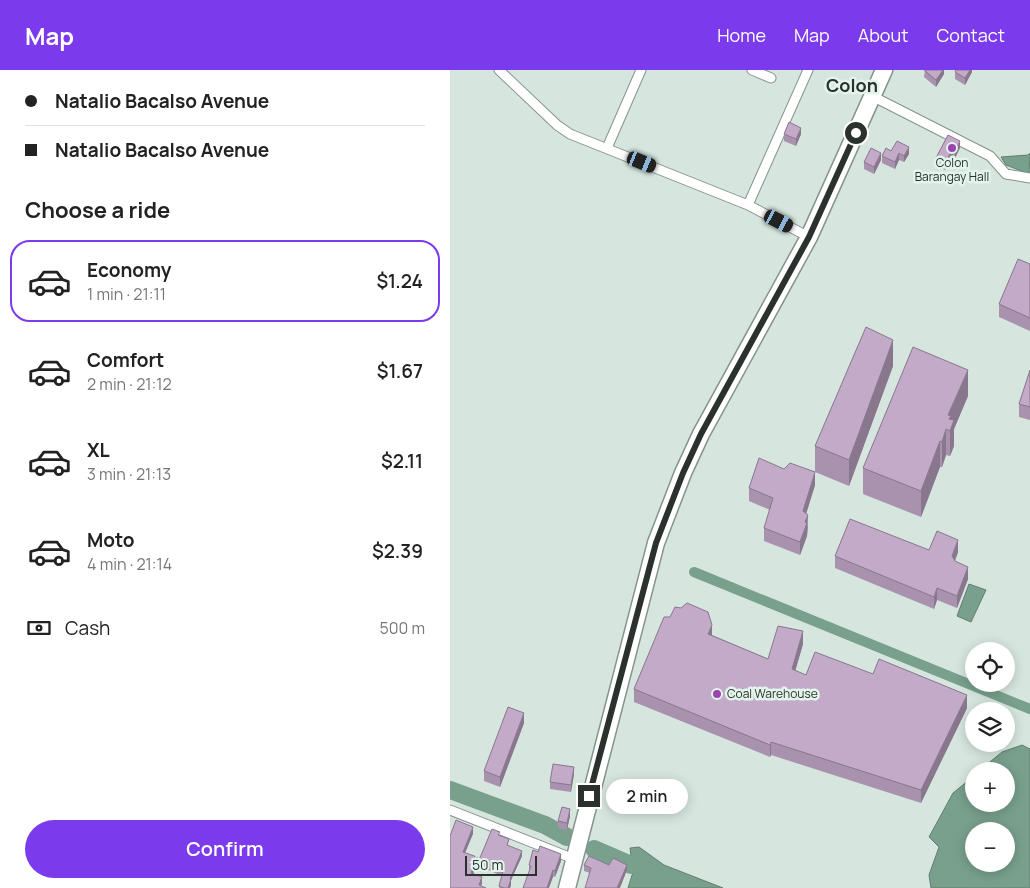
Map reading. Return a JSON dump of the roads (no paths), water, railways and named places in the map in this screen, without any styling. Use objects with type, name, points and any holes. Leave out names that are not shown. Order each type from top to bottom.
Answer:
[{"type":"highway","points":[[567,888],[656,543],[680,480],[701,434],[809,237],[884,70]]},
{"type":"street","points":[[499,70],[557,125],[570,134],[748,205],[809,237]]},
{"type":"street","points":[[607,148],[641,70]]},
{"type":"street","points":[[752,70],[771,78]]},
{"type":"street","points":[[748,205],[808,70]]},
{"type":"street","points":[[872,96],[990,156],[1006,174],[1030,178]]},
{"type":"street","points":[[451,811],[574,859]]},
{"type":"waterway","points":[[694,572],[1030,709]]},
{"type":"waterway","points":[[450,790],[545,825],[567,837]]},
{"type":"waterway","points":[[594,849],[631,865]]},
{"type":"place","name":"Colon Barangay Hall","points":[[952,148]]},
{"type":"place","name":"Coal Warehouse","points":[[717,694]]},
{"type":"district","name":"Colon","points":[[852,86]]}]
